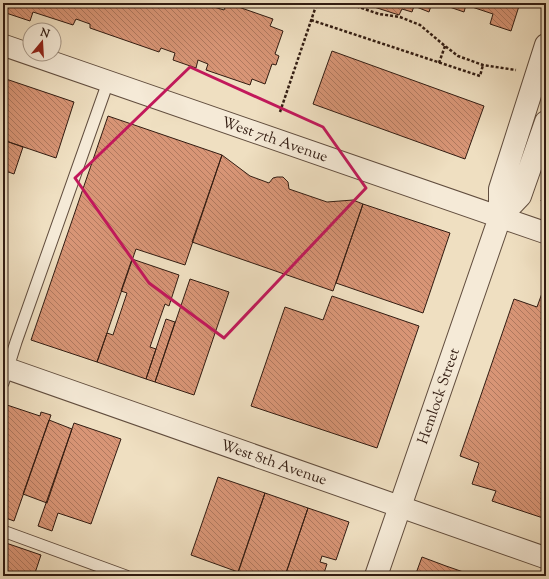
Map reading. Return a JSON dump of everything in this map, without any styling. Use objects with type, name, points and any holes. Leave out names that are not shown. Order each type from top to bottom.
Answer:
[{"type":"street","name":"West 7th Avenue","points":[[3,45],[546,233]]},
{"type":"street","name":"Hemlock Street","points":[[376,576],[500,217],[500,189],[546,45]]},
{"type":"street","name":"Hemlock Street","points":[[500,217],[520,196],[546,122]]},
{"type":"street","name":"West 8th Avenue","points":[[4,373],[546,558]]},
{"type":"lane","points":[[4,373],[108,82]]},
{"type":"lane","points":[[3,531],[126,576]]},
{"type":"path","points":[[280,112],[317,3]]},
{"type":"path","points":[[348,3],[379,14],[400,17],[420,25],[458,56],[484,65],[517,70]]},
{"type":"path","points":[[312,20],[480,76],[484,65]]},
{"type":"path","points":[[439,63],[445,46]]},
{"type":"highlighted area","points":[[190,67],[323,127],[366,188],[224,338],[149,283],[75,178]]},
{"type":"building","points":[[10,3],[215,3],[214,7],[224,10],[227,3],[273,19],[270,26],[283,31],[275,54],[279,56],[276,65],[272,64],[265,84],[252,79],[250,85],[206,70],[208,64],[198,60],[196,68],[173,60],[175,53],[161,48],[159,52],[90,28],[90,24],[76,19],[73,25],[33,12],[30,21],[6,13]]},
{"type":"building","points":[[375,3],[432,3],[429,12],[414,6],[412,12],[402,9],[399,15],[374,7]]},
{"type":"building","points":[[438,3],[520,3],[511,31],[490,24],[493,14],[466,5],[464,12]]},
{"type":"building","points":[[332,51],[484,106],[465,159],[313,104]]},
{"type":"building","points":[[3,78],[74,102],[56,158],[3,140]]},
{"type":"building","points":[[108,116],[222,155],[185,265],[136,249],[97,362],[31,340]]},
{"type":"building","points":[[3,140],[23,147],[14,174],[3,170]]},
{"type":"building","points":[[222,155],[250,176],[269,183],[273,178],[283,177],[288,182],[289,189],[327,202],[353,200],[363,204],[333,291],[192,242]]},
{"type":"building","points":[[3,170],[8,172],[3,186]]},
{"type":"building","points":[[546,186],[546,202],[541,201]]},
{"type":"building","points":[[363,204],[450,233],[423,313],[336,283]]},
{"type":"building","points":[[132,259],[179,275],[169,306],[165,304],[150,347],[156,349],[146,379],[97,362],[107,333],[113,335],[127,293],[121,291]]},
{"type":"building","points":[[190,279],[229,292],[194,395],[155,382]]},
{"type":"building","points":[[545,285],[546,519],[492,501],[496,491],[472,484],[479,463],[460,456],[514,299],[537,307]]},
{"type":"building","points":[[332,296],[419,326],[377,448],[251,406],[285,307],[323,320]]},
{"type":"building","points":[[166,319],[175,322],[155,382],[146,379]]},
{"type":"building","points":[[4,404],[40,416],[41,412],[51,415],[14,521],[3,517]]},
{"type":"building","points":[[49,420],[72,429],[47,503],[23,494]]},
{"type":"building","points":[[74,423],[121,439],[91,524],[58,513],[52,531],[38,526]]},
{"type":"building","points":[[218,477],[265,493],[238,572],[191,555]]},
{"type":"building","points":[[265,493],[308,508],[285,576],[237,576]]},
{"type":"building","points":[[308,508],[349,522],[336,560],[322,556],[320,562],[327,564],[323,576],[285,576]]},
{"type":"building","points":[[3,542],[41,555],[34,576],[3,576]]},
{"type":"building","points":[[422,557],[446,566],[475,576],[415,576]]}]
